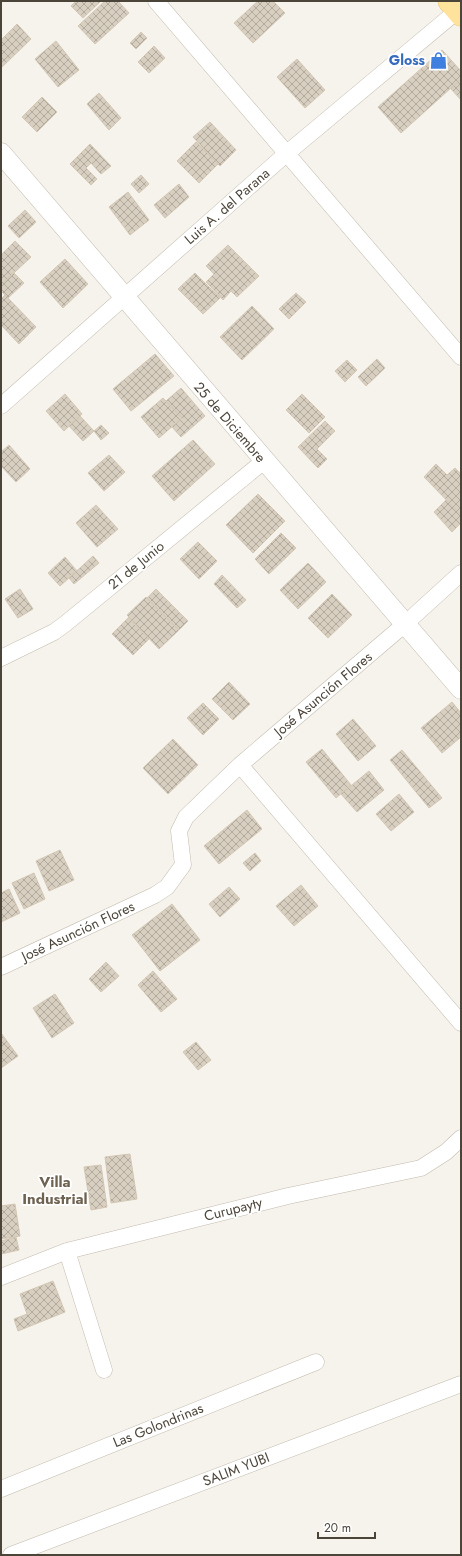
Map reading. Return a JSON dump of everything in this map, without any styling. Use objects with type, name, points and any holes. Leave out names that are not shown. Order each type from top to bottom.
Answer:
[{"type":"street","points":[[156,1],[461,358]]},
{"type":"street","name":"Luis A. del Parana","points":[[1,406],[286,154],[456,9]]},
{"type":"street","name":"25 de Diciembre","points":[[1,152],[124,298],[461,689]]},
{"type":"street","name":"21 de Junio","points":[[1,658],[54,632],[65,624],[264,461]]},
{"type":"street","name":"José Asunción Flores","points":[[1,967],[155,895],[167,887],[182,867],[179,831],[186,817],[240,765],[405,624],[461,573]]},
{"type":"street","points":[[240,765],[461,1023]]},
{"type":"street","name":"Curupayty","points":[[1,1277],[68,1251],[288,1196],[421,1168],[446,1152],[461,1138]]},
{"type":"street","points":[[68,1251],[104,1370]]},
{"type":"street","name":"Las Golondrinas","points":[[1,1489],[316,1362]]},
{"type":"street","name":"SALIM YUBI","points":[[11,1555],[461,1384]]},
{"type":"building","points":[[76,1],[101,1],[83,18],[71,6]]},
{"type":"building","points":[[105,1],[118,1],[129,13],[95,44],[78,26]]},
{"type":"building","points":[[258,1],[273,1],[285,13],[253,43],[234,23]]},
{"type":"building","points":[[17,24],[31,39],[1,68],[1,40]]},
{"type":"building","points":[[141,32],[147,38],[136,49],[130,43]]},
{"type":"building","points":[[56,41],[79,70],[58,87],[35,59]]},
{"type":"building","points":[[154,46],[165,58],[149,73],[138,62]]},
{"type":"building","points":[[442,50],[461,71],[461,79],[401,133],[378,107]]},
{"type":"building","points":[[297,59],[325,90],[305,108],[277,77]]},
{"type":"building","points":[[461,79],[461,100],[451,89]]},
{"type":"building","points":[[99,93],[121,118],[109,130],[87,104]]},
{"type":"building","points":[[42,97],[57,112],[37,132],[22,117]]},
{"type":"building","points":[[210,122],[236,150],[220,166],[193,137]]},
{"type":"building","points":[[196,142],[218,164],[199,183],[177,161]]},
{"type":"building","points":[[90,144],[111,166],[101,174],[91,163],[86,168],[97,179],[91,185],[70,164]]},
{"type":"building","points":[[141,175],[149,184],[139,193],[131,184]]},
{"type":"building","points":[[179,184],[189,197],[165,218],[154,205]]},
{"type":"building","points":[[128,192],[149,220],[130,235],[109,207]]},
{"type":"building","points":[[25,210],[36,222],[19,238],[8,226]]},
{"type":"building","points":[[15,241],[31,257],[1,285],[1,255]]},
{"type":"building","points":[[228,245],[259,276],[237,297],[231,291],[223,300],[206,282],[214,274],[206,266]]},
{"type":"building","points":[[65,259],[88,284],[63,308],[40,282]]},
{"type":"building","points":[[14,273],[24,283],[8,298],[1,291],[1,285]]},
{"type":"building","points":[[195,273],[220,298],[203,314],[178,289]]},
{"type":"building","points":[[296,293],[306,302],[289,319],[279,309]]},
{"type":"building","points":[[5,295],[36,327],[19,344],[1,325],[1,299]]},
{"type":"building","points":[[252,306],[274,329],[242,360],[220,337]]},
{"type":"building","points":[[155,354],[174,376],[131,411],[113,389]]},
{"type":"building","points":[[377,359],[385,368],[366,386],[358,377]]},
{"type":"building","points":[[347,360],[357,370],[345,382],[335,371]]},
{"type":"building","points":[[181,388],[205,416],[181,437],[172,427],[182,418],[166,401]]},
{"type":"building","points":[[65,394],[82,414],[64,431],[46,411]]},
{"type":"building","points":[[302,394],[325,417],[309,433],[286,410]]},
{"type":"building","points":[[163,398],[182,418],[159,438],[141,417]]},
{"type":"building","points":[[80,416],[94,431],[83,441],[69,426]]},
{"type":"building","points":[[325,421],[335,431],[317,449],[327,459],[318,468],[298,447]]},
{"type":"building","points":[[101,425],[109,433],[101,440],[94,431]]},
{"type":"building","points":[[193,440],[215,464],[174,501],[152,476]]},
{"type":"building","points":[[9,445],[30,469],[16,482],[1,466],[1,452]]},
{"type":"building","points":[[109,455],[125,472],[104,491],[88,473]]},
{"type":"building","points":[[436,464],[447,475],[455,468],[461,474],[461,515],[424,477]]},
{"type":"building","points":[[258,494],[285,521],[253,553],[226,525]]},
{"type":"building","points":[[446,500],[461,515],[461,523],[452,532],[434,512]]},
{"type":"building","points":[[96,505],[118,529],[97,547],[76,523]]},
{"type":"building","points":[[281,533],[296,548],[269,574],[255,559]]},
{"type":"building","points":[[198,542],[217,561],[199,579],[180,559]]},
{"type":"building","points":[[93,556],[99,563],[74,584],[69,578]]},
{"type":"building","points":[[65,557],[77,571],[60,586],[48,573]]},
{"type":"building","points":[[308,563],[326,582],[298,609],[280,590]]},
{"type":"building","points":[[222,575],[246,600],[237,608],[214,584]]},
{"type":"building","points":[[20,589],[33,609],[18,618],[5,599]]},
{"type":"building","points":[[156,589],[188,621],[179,630],[147,598]]},
{"type":"building","points":[[332,594],[352,615],[328,638],[308,618]]},
{"type":"building","points":[[146,597],[179,630],[159,649],[127,615]]},
{"type":"building","points":[[129,617],[149,639],[133,655],[112,634]]},
{"type":"building","points":[[229,682],[250,704],[233,720],[212,699]]},
{"type":"building","points":[[452,702],[461,713],[461,737],[442,753],[421,728]]},
{"type":"building","points":[[203,703],[219,719],[203,735],[187,718]]},
{"type":"building","points":[[353,719],[376,746],[358,761],[336,734]]},
{"type":"building","points":[[173,739],[198,765],[168,794],[143,768]]},
{"type":"building","points":[[322,749],[351,785],[336,798],[306,762]]},
{"type":"building","points":[[402,750],[442,798],[429,808],[390,760]]},
{"type":"building","points":[[369,771],[384,790],[357,812],[341,794]]},
{"type":"building","points":[[399,794],[414,812],[391,831],[376,814]]},
{"type":"building","points":[[247,810],[262,829],[219,864],[204,846]]},
{"type":"building","points":[[60,850],[74,880],[49,891],[36,861]]},
{"type":"building","points":[[255,853],[261,861],[250,871],[243,863]]},
{"type":"building","points":[[34,873],[45,899],[24,909],[12,883]]},
{"type":"building","points":[[301,885],[318,906],[294,926],[276,906]]},
{"type":"building","points":[[229,887],[240,899],[220,917],[209,904]]},
{"type":"building","points":[[9,889],[20,913],[1,922],[1,893]]},
{"type":"building","points":[[172,904],[200,940],[160,971],[132,935]]},
{"type":"building","points":[[106,962],[119,976],[101,992],[89,979]]},
{"type":"building","points":[[153,971],[177,999],[161,1012],[138,985]]},
{"type":"building","points":[[55,994],[74,1023],[52,1038],[33,1008]]},
{"type":"building","points":[[1,1033],[18,1056],[1,1068]]},
{"type":"building","points":[[196,1042],[211,1060],[198,1070],[183,1052]]},
{"type":"building","points":[[130,1154],[137,1199],[111,1203],[105,1157]]},
{"type":"building","points":[[101,1165],[107,1207],[91,1210],[84,1167]]},
{"type":"building","points":[[15,1204],[20,1236],[1,1239],[1,1206]]},
{"type":"building","points":[[16,1237],[19,1250],[1,1254],[1,1241]]},
{"type":"building","points":[[53,1281],[65,1312],[18,1331],[14,1319],[27,1314],[20,1294]]},
{"type":"place","name":"Gloss","points":[[438,60]]},
{"type":"district","name":"Villa Industrial","points":[[55,1190]]}]
